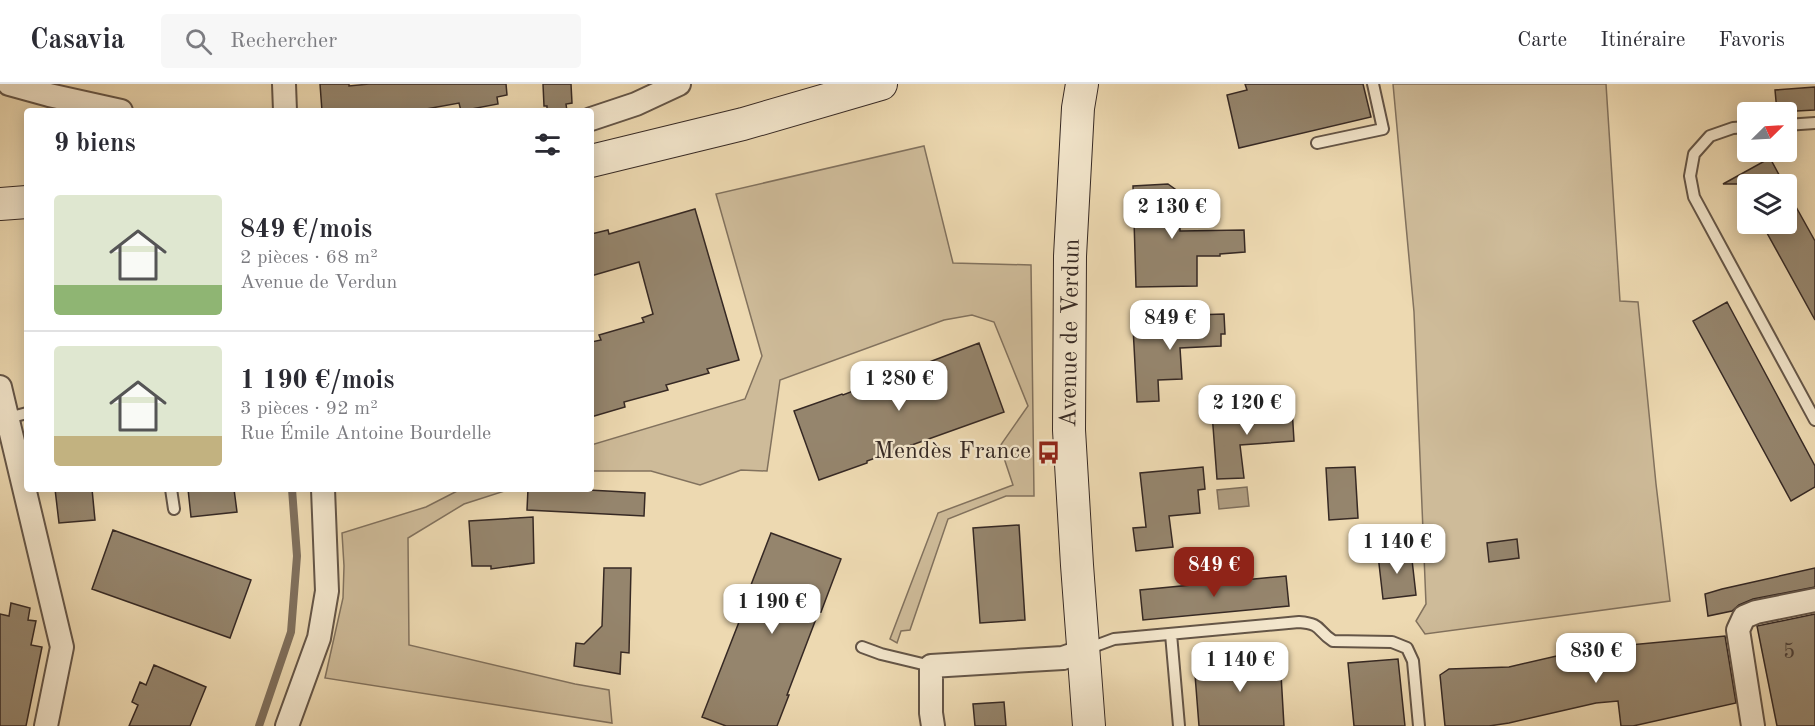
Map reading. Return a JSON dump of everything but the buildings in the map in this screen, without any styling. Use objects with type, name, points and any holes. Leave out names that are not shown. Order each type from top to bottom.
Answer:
[{"type":"main road","points":[[594,160],[742,124],[881,84]]},
{"type":"main road","name":"Avenue de Verdun","points":[[1082,84],[1078,108],[1070,256],[1069,430],[1089,726]]},
{"type":"main road","points":[[0,204],[24,202]]},
{"type":"street","points":[[9,84],[108,108]]},
{"type":"street","points":[[284,84],[285,108]]},
{"type":"street","points":[[594,118],[636,104],[679,84]]},
{"type":"street","points":[[0,387],[17,416],[24,452]]},
{"type":"street","points":[[32,492],[62,647],[46,726]]},
{"type":"street","points":[[287,726],[319,638],[327,591],[323,492]]},
{"type":"street","points":[[1753,726],[1738,630],[1743,617],[1756,612],[1815,600]]},
{"type":"street","points":[[933,726],[931,666],[1063,658],[1083,651]]},
{"type":"lane","points":[[1317,143],[1383,129],[1373,84]]},
{"type":"lane","points":[[1797,124],[1815,123]]},
{"type":"lane","points":[[1737,128],[1710,136],[1694,154],[1690,176],[1694,197],[1815,420]]},
{"type":"lane","points":[[171,492],[174,509]]},
{"type":"lane","points":[[1083,651],[1114,639],[1299,622],[1313,623],[1333,641],[1392,642],[1407,648],[1413,661],[1419,726]]},
{"type":"lane","points":[[1171,634],[1179,726]]},
{"type":"lane","points":[[862,647],[931,666]]},
{"type":"shaded area","points":[[1393,84],[1606,84],[1620,301],[1638,302],[1670,601],[1425,634],[1416,621],[1426,604],[1414,312]]},
{"type":"shaded area","points":[[924,146],[953,263],[1031,265],[1034,496],[1006,496],[948,519],[910,630],[901,631],[897,643],[890,639],[938,513],[1013,485],[1000,446],[1028,406],[994,322],[972,315],[944,320],[780,380],[767,471],[741,470],[700,485],[651,471],[594,471],[594,444],[745,399],[762,356],[716,194]]},
{"type":"shaded area","points":[[1247,487],[1249,506],[1219,509],[1217,490]]},
{"type":"shaded area","points":[[455,492],[502,492],[464,504],[408,538],[409,645],[609,690],[612,723],[325,678],[343,598],[342,533],[426,507]]},
{"type":"waterway","points":[[259,726],[291,632],[297,556],[292,492]]},
{"type":"place","name":"Mendès France","points":[[1049,452]]}]
